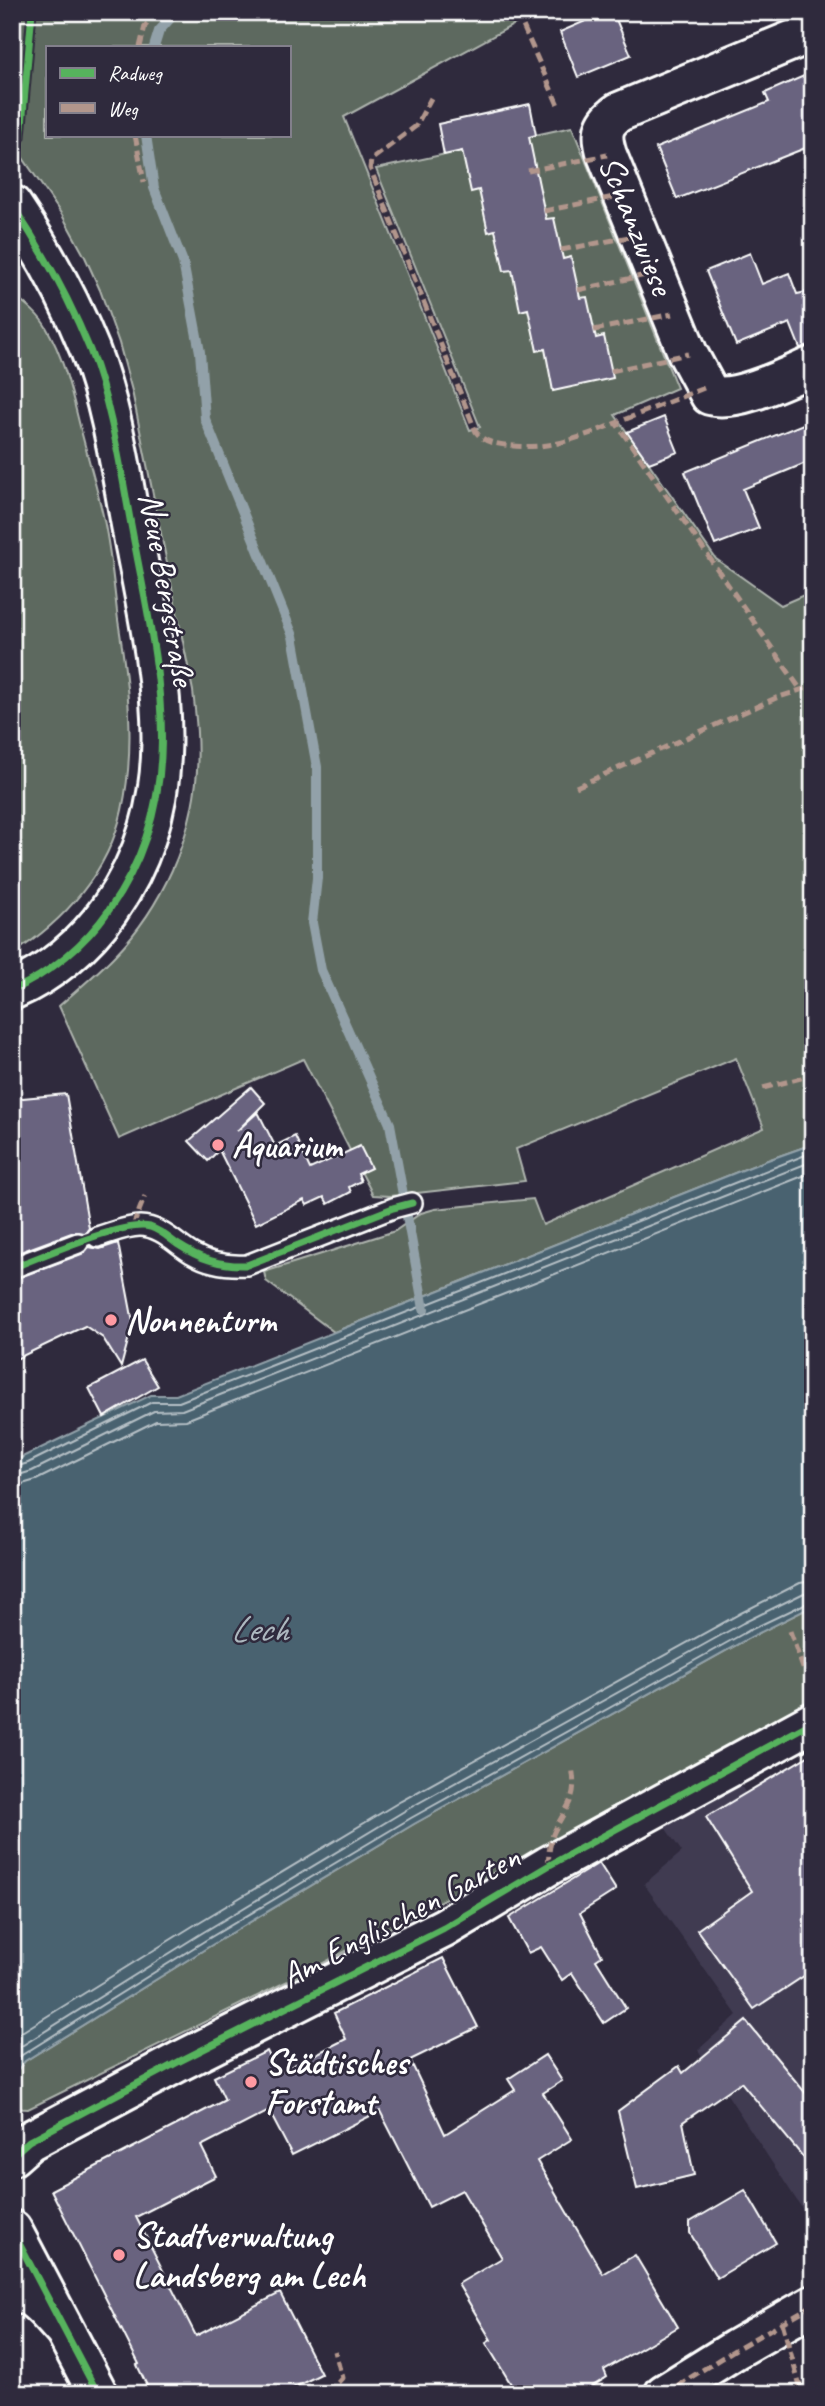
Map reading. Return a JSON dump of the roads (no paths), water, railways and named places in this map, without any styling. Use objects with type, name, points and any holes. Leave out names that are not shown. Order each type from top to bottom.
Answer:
[{"type":"street","name":"Schanzwiese","points":[[813,32],[619,112],[605,125],[603,135],[607,155],[688,354],[710,395],[728,397],[813,366]]},
{"type":"street","name":"Neue Bergstraße","points":[[12,990],[52,966],[83,941],[101,922],[120,895],[136,865],[149,831],[157,800],[163,735],[153,640],[113,432],[91,352],[61,284],[17,223]]},
{"type":"street","name":"Am Englischen Garten","points":[[12,2155],[29,2141],[444,1928],[548,1866],[813,1722]]},
{"type":"street","points":[[12,2230],[98,2394]]},
{"type":"street","points":[[12,2290],[21,2291],[40,2304],[65,2332]]},
{"type":"street","points":[[664,2394],[736,2348],[813,2305]]},
{"type":"lane","points":[[97,1237],[133,1226],[149,1227],[158,1230],[196,1256],[212,1262],[247,1265],[404,1205]]},
{"type":"lane","points":[[12,1268],[78,1243]]},
{"type":"water","name":"Lech","points":[[813,1144],[813,1606],[751,1637],[414,1824],[25,2061],[12,2076],[12,1462],[151,1395],[176,1395]]},
{"type":"waterway","points":[[154,46],[159,31],[176,12]]},
{"type":"waterway","points":[[146,136],[154,188],[183,262],[200,352],[205,419],[293,636],[317,767],[317,878],[312,923],[321,970],[390,1124],[424,1309]]},
{"type":"place","name":"Aquarium","points":[[218,1145]]},
{"type":"place","name":"Nonnenturm","points":[[111,1320]]},
{"type":"place","name":"Städtisches Forstamt","points":[[251,2082]]},
{"type":"place","name":"Stadtverwaltung Landsberg am Lech","points":[[119,2255]]}]
